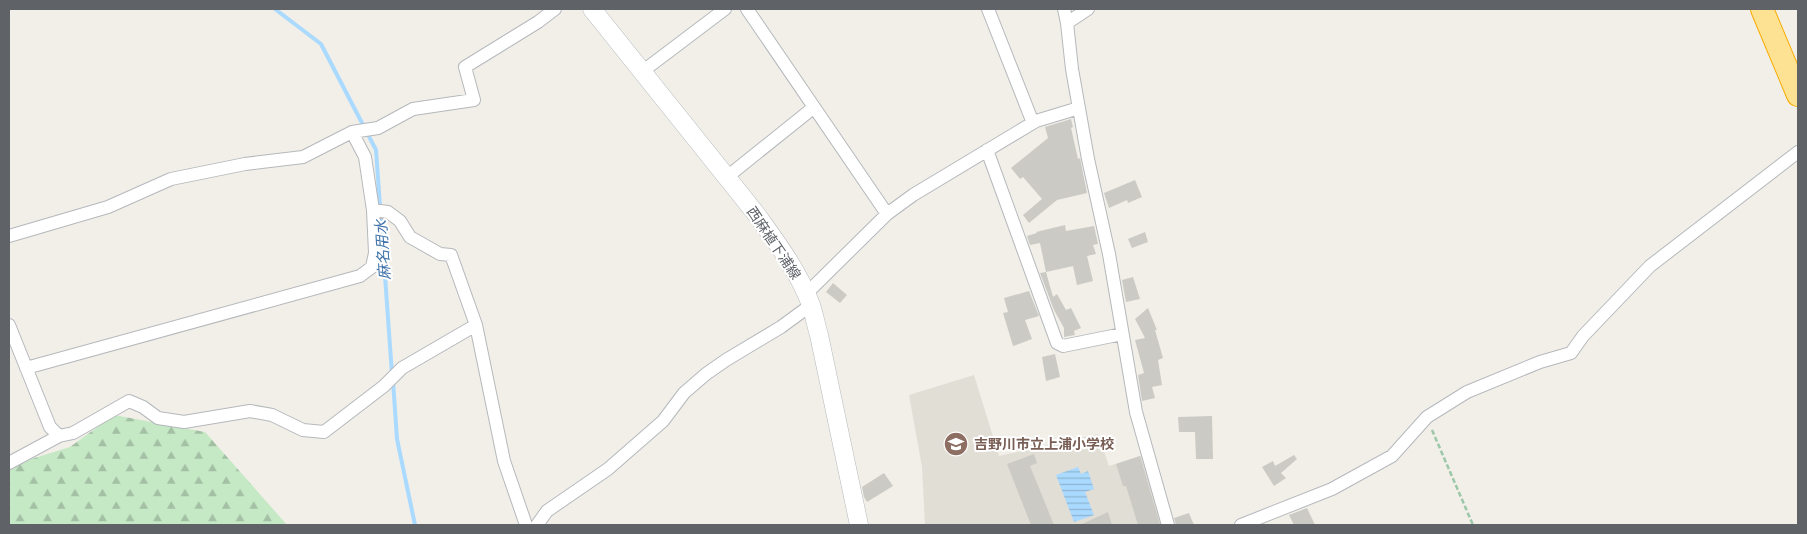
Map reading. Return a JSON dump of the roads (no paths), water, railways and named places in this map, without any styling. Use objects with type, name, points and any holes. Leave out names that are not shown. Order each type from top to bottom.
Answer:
[{"type":"highway","points":[[1762,9],[1798,94]]},
{"type":"main road","name":"西麻植下浦線","points":[[592,9],[643,71],[783,251],[808,299],[819,335],[859,525]]},
{"type":"street","points":[[9,236],[108,207],[171,179],[245,164],[303,157],[352,132],[378,128],[413,109],[474,100],[465,67],[538,22],[555,9]]},
{"type":"street","points":[[643,71],[725,9]]},
{"type":"street","points":[[747,9],[887,214]]},
{"type":"street","points":[[988,9],[1033,123]]},
{"type":"street","points":[[1064,9],[1072,70],[1088,160],[1109,254],[1136,412],[1168,525]]},
{"type":"street","points":[[1067,23],[1088,9]]},
{"type":"street","points":[[726,177],[813,108]]},
{"type":"street","points":[[537,525],[547,511],[608,469],[663,421],[684,394],[706,374],[781,327],[887,214],[913,195],[1033,123],[1079,108]]},
{"type":"street","points":[[26,368],[360,276],[372,267],[375,253],[373,210],[365,157],[352,132]]},
{"type":"street","points":[[987,150],[1057,343],[1063,346],[1122,334]]},
{"type":"street","points":[[1240,525],[1332,489],[1392,456],[1427,416],[1467,392],[1540,362],[1571,353],[1583,336],[1650,266],[1798,152]]},
{"type":"street","points":[[373,210],[388,212],[400,221],[410,237],[440,254],[451,255],[476,325],[504,461],[526,525]]},
{"type":"street","points":[[9,325],[50,428],[59,436]]},
{"type":"street","points":[[9,462],[59,436],[73,433],[129,401],[143,407],[158,418],[184,422],[250,411],[272,415],[303,430],[324,432],[384,386],[402,368],[476,325]]},
{"type":"water","points":[[1078,467],[1081,474],[1088,471],[1094,489],[1085,492],[1094,515],[1074,522],[1056,475]]},
{"type":"waterway","name":"麻名用水","points":[[275,9],[321,44],[376,150],[392,374]]},
{"type":"waterway","name":"麻名用水","points":[[393,381],[397,439],[415,525]]},
{"type":"place","name":"吉野川市立上浦小学校","points":[[956,444]]}]
